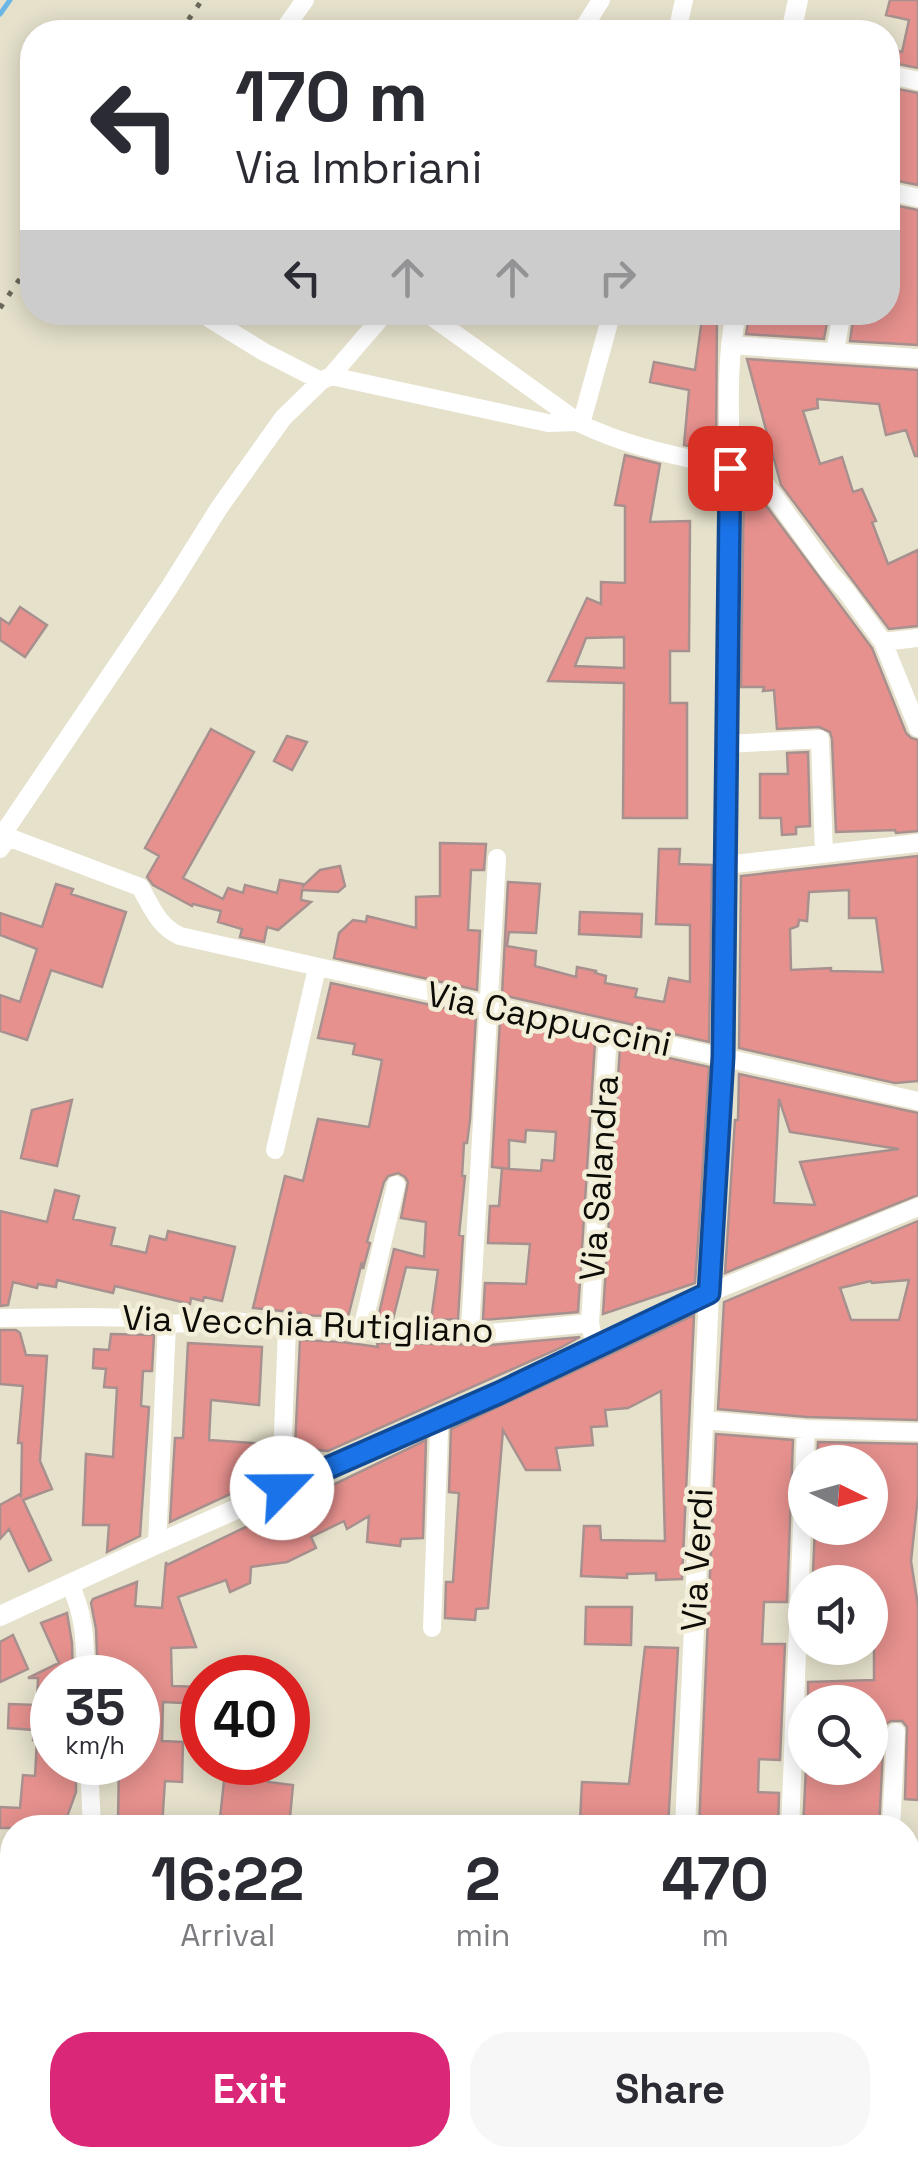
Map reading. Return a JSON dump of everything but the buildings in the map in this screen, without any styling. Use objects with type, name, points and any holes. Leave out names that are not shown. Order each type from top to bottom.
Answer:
[{"type":"street","points":[[220,325],[264,352],[326,378],[548,423],[580,423]]},
{"type":"street","points":[[4,843],[7,828],[283,418],[374,325]]},
{"type":"street","points":[[443,325],[580,423],[609,438],[644,448],[750,463],[883,642],[918,728]]},
{"type":"street","points":[[580,423],[608,325]]},
{"type":"street","name":"Via Verdi","points":[[685,1815],[723,1057],[730,345],[734,325]]},
{"type":"street","points":[[835,351],[840,325]]},
{"type":"street","points":[[730,345],[918,358]]},
{"type":"street","points":[[883,642],[918,638]]},
{"type":"street","points":[[727,744],[820,739],[824,854]]},
{"type":"street","name":"Via Cappuccini","points":[[4,843],[140,888],[158,920],[168,931],[180,936],[918,1101]]},
{"type":"street","points":[[726,865],[918,843]]},
{"type":"street","points":[[470,1331],[497,858]]},
{"type":"street","points":[[275,1150],[318,968]]},
{"type":"street","name":"Via Salandra","points":[[590,1323],[608,1033]]},
{"type":"street","points":[[362,1330],[396,1185]]},
{"type":"street","points":[[0,1616],[434,1422],[709,1293],[918,1206]]},
{"type":"street","name":"Via Vecchia Rutigliano","points":[[0,1318],[87,1316],[139,1318],[167,1324],[234,1322],[428,1333],[490,1333],[590,1323]]},
{"type":"street","points":[[590,1323],[595,1348]]},
{"type":"street","points":[[156,1544],[167,1324]]},
{"type":"street","points":[[282,1488],[288,1328]]},
{"type":"street","points":[[703,1420],[806,1429],[918,1432]]},
{"type":"street","points":[[432,1628],[439,1431],[434,1422]]},
{"type":"street","points":[[791,1815],[806,1429]]},
{"type":"street","points":[[70,1585],[79,1603],[84,1655]]},
{"type":"street","points":[[892,1815],[896,1732]]},
{"type":"street","points":[[91,1785],[92,1815]]},
{"type":"waterway","points":[[0,14],[10,0]]},
{"type":"railway","points":[[188,20],[202,0]]},
{"type":"railway","points":[[0,308],[20,279]]},
{"type":"route","points":[[282,1488],[499,1393],[709,1293],[723,1057],[730,468]]}]
